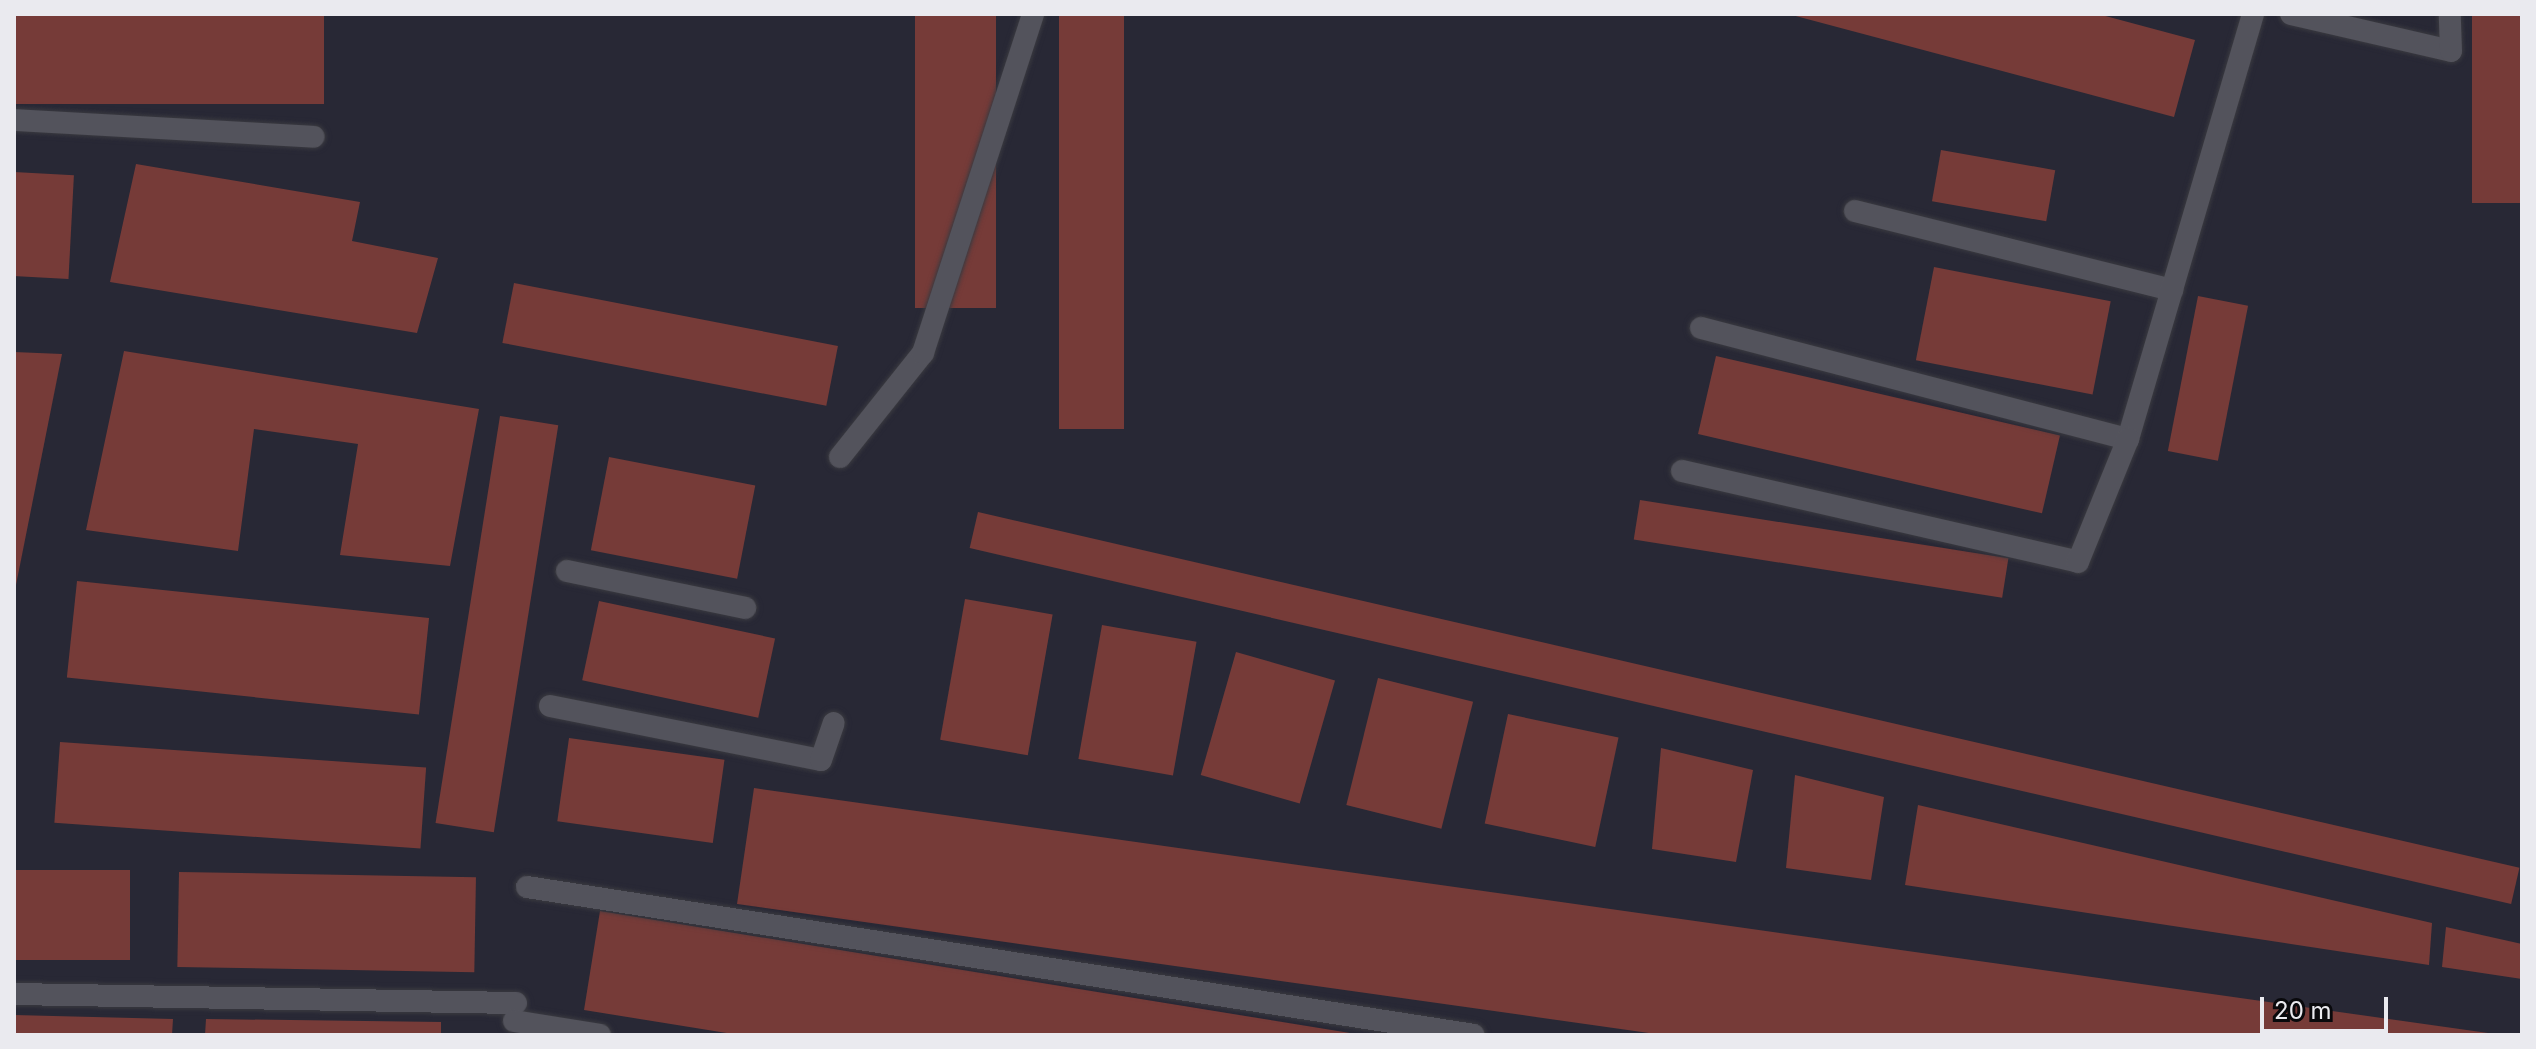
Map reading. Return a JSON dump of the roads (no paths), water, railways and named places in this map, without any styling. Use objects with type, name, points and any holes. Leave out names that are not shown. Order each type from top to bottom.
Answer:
[{"type":"lane","points":[[840,457],[923,353],[1033,14]]},
{"type":"lane","points":[[1682,471],[2078,562],[2128,439],[2253,14]]},
{"type":"lane","points":[[2291,14],[2451,51],[2450,14]]},
{"type":"lane","points":[[14,120],[314,137]]},
{"type":"lane","points":[[1855,211],[2172,290]]},
{"type":"lane","points":[[1701,328],[2128,439]]},
{"type":"lane","points":[[567,571],[745,608]]},
{"type":"lane","points":[[550,706],[821,760],[834,723]]},
{"type":"lane","points":[[527,887],[1474,1035]]},
{"type":"lane","points":[[14,994],[515,1012],[600,1035]]}]
